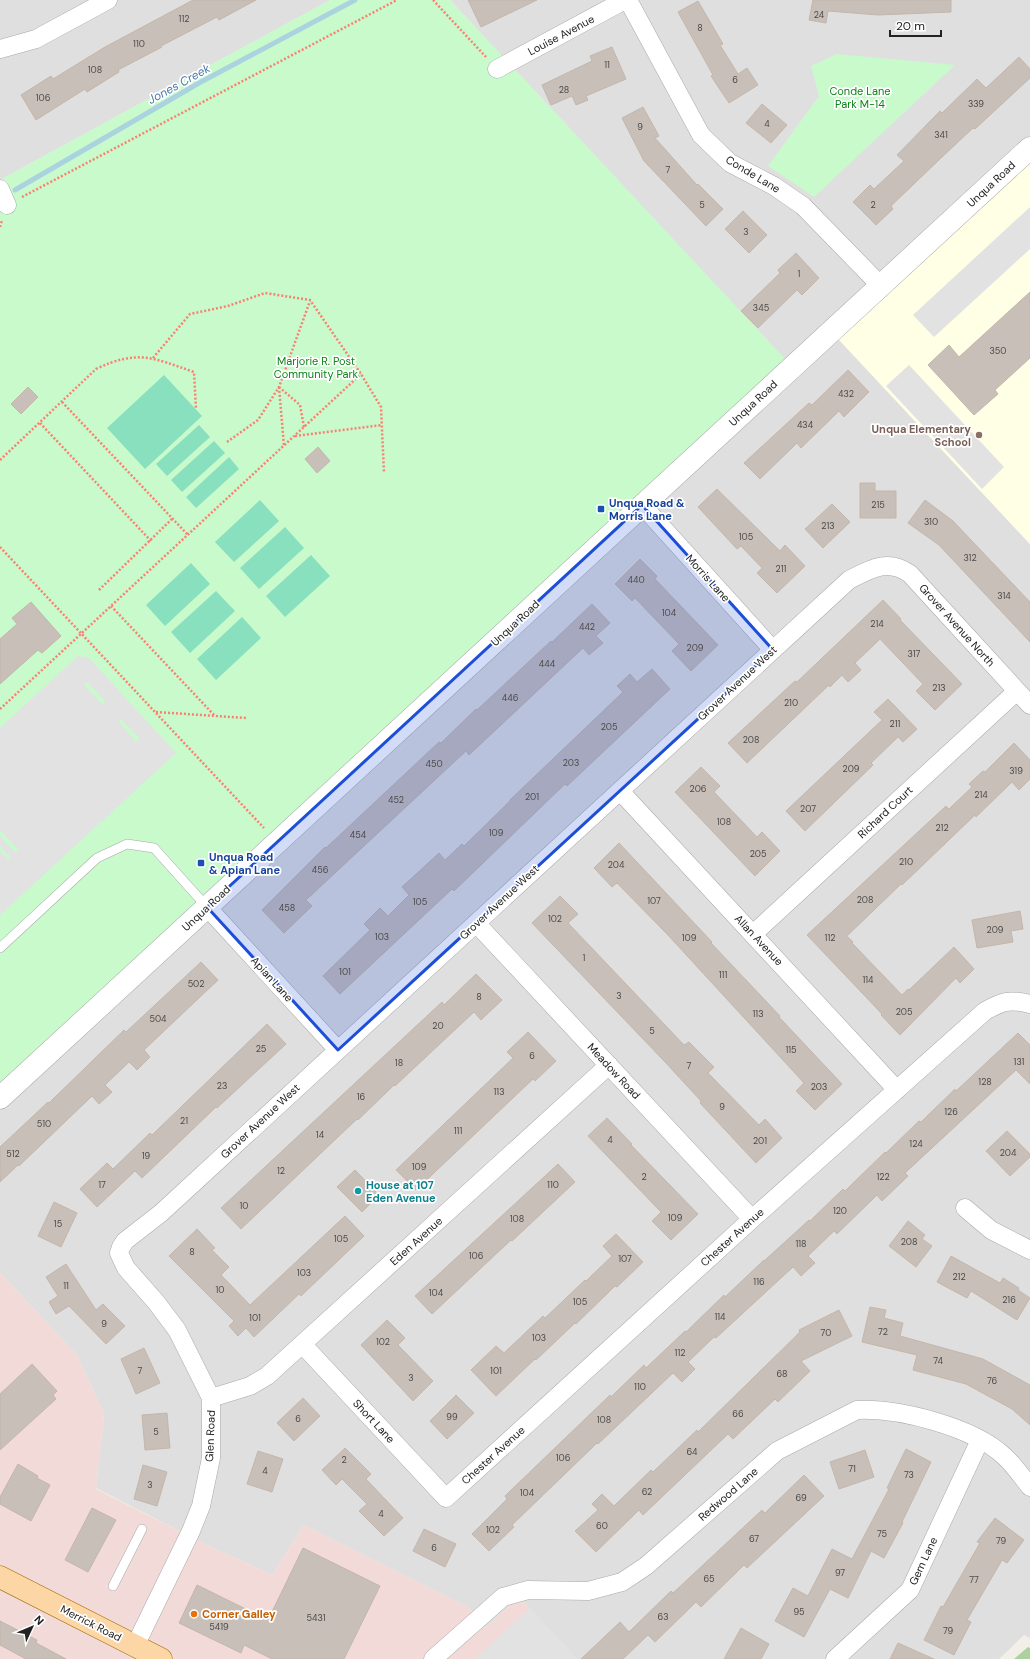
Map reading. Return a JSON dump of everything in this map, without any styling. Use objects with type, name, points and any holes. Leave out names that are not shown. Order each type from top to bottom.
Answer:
[{"type":"main road","name":"Merrick Road","points":[[0,1577],[161,1659]]},
{"type":"street","points":[[0,49],[36,39],[108,0]]},
{"type":"street","name":"Louise Avenue","points":[[497,69],[625,0]]},
{"type":"street","name":"Conde Lane","points":[[628,0],[701,135],[730,163],[774,186],[803,206],[881,286]]},
{"type":"street","name":"Unqua Road","points":[[0,1098],[1030,148]]},
{"type":"street","points":[[0,189],[7,205]]},
{"type":"street","name":"Morris Lane","points":[[642,506],[773,650]]},
{"type":"street","name":"Grover Avenue North","points":[[874,567],[892,566],[903,569],[910,574],[1030,705]]},
{"type":"street","name":"Grover Avenue West","points":[[125,1241],[161,1213],[849,580],[874,567]]},
{"type":"street","name":"Richard Court","points":[[753,934],[1017,691]]},
{"type":"street","name":"Allan Avenue","points":[[620,791],[898,1090]]},
{"type":"street","name":"Apian Lane","points":[[207,907],[338,1050]]},
{"type":"street","name":"Meadow Road","points":[[476,923],[752,1219]]},
{"type":"street","name":"Chester Avenue","points":[[446,1498],[752,1219],[985,1012],[1002,1002],[1016,1001],[1030,1004]]},
{"type":"street","name":"Eden Avenue","points":[[211,1398],[250,1386],[267,1376],[303,1345],[609,1066]]},
{"type":"street","points":[[965,1208],[991,1230],[1030,1250]]},
{"type":"street","name":"Glen Road","points":[[125,1241],[119,1254],[121,1259],[126,1268],[177,1330],[211,1398],[211,1458],[201,1506],[191,1532],[135,1646]]},
{"type":"street","name":"Short Lane","points":[[303,1345],[446,1498]]},
{"type":"street","name":"Redwood Lane","points":[[433,1659],[503,1597],[528,1590],[588,1591],[622,1582],[646,1566],[777,1451],[857,1410],[869,1409],[921,1417],[953,1428],[980,1440],[1004,1456],[1030,1487]]},
{"type":"street","name":"Gem Lane","points":[[835,1659],[910,1590],[980,1440]]},
{"type":"lane","points":[[0,948],[97,858],[127,844],[154,848],[207,907]]},
{"type":"lane","points":[[113,1586],[142,1529]]},
{"type":"path","points":[[7,205],[397,0]]},
{"type":"path","points":[[434,0],[497,69]]},
{"type":"path","points":[[153,358],[190,314],[228,306],[265,293],[310,300],[361,374],[381,407],[384,473]]},
{"type":"path","points":[[227,442],[258,420],[279,387],[310,300]]},
{"type":"path","points":[[0,460],[96,370],[111,362],[134,357],[153,358],[194,372],[196,409]]},
{"type":"path","points":[[0,709],[361,374]]},
{"type":"path","points":[[279,387],[300,405],[304,428]]},
{"type":"path","points":[[279,387],[284,446]]},
{"type":"path","points":[[62,402],[188,535]]},
{"type":"path","points":[[40,423],[151,541]]},
{"type":"path","points":[[294,436],[382,425]]},
{"type":"path","points":[[99,590],[172,519]]},
{"type":"path","points":[[0,547],[277,842]]},
{"type":"path","points":[[111,606],[214,715]]},
{"type":"path","points":[[155,712],[246,718]]},
{"type":"highlighted area","points":[[642,505],[773,650],[338,1050],[207,907]]},
{"type":"shaded area","points":[[0,0],[330,0],[0,180]]},
{"type":"shaded area","points":[[450,0],[1030,0],[1030,142],[826,326],[1030,544],[1030,1638],[1024,1635],[999,1659],[577,1659],[519,1597],[485,1628],[468,1607],[304,1525],[272,1575],[205,1544],[96,1488],[104,1414],[77,1355],[0,1273],[0,1089],[787,362]]},
{"type":"shaded area","name":"Unqua Elementary School","points":[[1030,142],[1030,544],[826,326]]},
{"type":"shaded area","points":[[1030,207],[1030,249],[934,337],[913,315]]},
{"type":"shaded area","points":[[909,365],[1004,467],[982,489],[886,386]]},
{"type":"shaded area","points":[[78,656],[89,658],[176,753],[0,915],[0,851],[8,860],[11,859],[0,846],[0,836],[15,852],[19,851],[0,830],[0,728]],"holes":[[[85,683],[88,683],[105,701],[104,704],[102,704],[85,686]],[[121,719],[139,738],[138,741],[136,741],[119,722]]]},
{"type":"shaded area","points":[[0,1273],[77,1355],[104,1414],[96,1489],[205,1544],[272,1575],[304,1525],[468,1607],[485,1628],[519,1597],[577,1659],[0,1659]]},
{"type":"shaded area","points":[[530,1608],[577,1659],[475,1659]]},
{"type":"green space","name":"Marjorie R. Post Community Park","points":[[330,0],[450,0],[788,362],[0,1089],[0,180]]},
{"type":"green space","name":"Conde Lane Park M-14","points":[[837,54],[955,65],[814,197],[768,166],[819,96],[811,66]]},
{"type":"green space","points":[[164,375],[202,416],[145,469],[107,428]]},
{"type":"green space","points":[[199,425],[210,437],[167,476],[156,464]]},
{"type":"green space","points":[[214,441],[225,453],[182,492],[171,480]]},
{"type":"green space","points":[[229,457],[239,469],[196,508],[186,497]]},
{"type":"green space","points":[[260,500],[279,521],[234,562],[215,542]]},
{"type":"green space","points":[[285,527],[304,548],[259,589],[240,568]]},
{"type":"green space","points":[[311,555],[330,576],[285,617],[266,596]]},
{"type":"green space","points":[[191,563],[210,584],[165,626],[146,605]]},
{"type":"green space","points":[[216,591],[235,611],[190,653],[171,632]]},
{"type":"green space","points":[[242,617],[261,638],[216,680],[197,659]]},
{"type":"green space","points":[[1028,1647],[1030,1648],[1030,1659],[1014,1659]]},
{"type":"building","points":[[193,0],[256,0],[219,20],[217,17],[161,46],[162,47],[118,70],[119,72],[87,92],[85,89],[36,120],[21,95],[51,76],[53,79],[105,47]]},
{"type":"building","points":[[468,0],[537,0],[481,27]]},
{"type":"building","points":[[813,0],[951,0],[951,12],[878,15],[828,11],[826,23],[809,20]]},
{"type":"building","points":[[698,1],[723,44],[720,45],[738,74],[747,68],[758,85],[729,103],[711,76],[713,75],[678,12]]},
{"type":"building","points":[[612,47],[626,79],[586,96],[588,100],[576,105],[572,96],[551,105],[542,85],[592,61],[590,56]]},
{"type":"building","points":[[1019,57],[1030,69],[1030,78],[941,158],[891,206],[893,209],[876,225],[853,202],[870,185],[874,189],[904,161],[897,155],[940,111],[942,113],[977,79],[986,88]]},
{"type":"building","points":[[762,104],[787,125],[771,143],[746,123]]},
{"type":"building","points":[[643,107],[659,136],[655,138],[697,185],[698,184],[723,209],[706,226],[644,161],[622,118]]},
{"type":"building","points":[[743,211],[767,235],[749,253],[725,229]]},
{"type":"building","points":[[796,253],[819,278],[802,295],[797,290],[758,328],[741,311],[780,273],[778,270]]},
{"type":"building","points":[[1030,292],[1030,358],[995,390],[998,394],[974,415],[928,365],[949,345],[959,357]]},
{"type":"building","points":[[848,370],[869,392],[844,417],[839,411],[801,448],[797,443],[760,479],[744,463],[809,403],[812,405]]},
{"type":"building","points":[[28,387],[38,397],[21,414],[11,404]]},
{"type":"building","points":[[318,447],[330,461],[317,473],[305,459]]},
{"type":"building","points":[[860,483],[875,483],[875,491],[896,491],[896,518],[860,518]]},
{"type":"building","points":[[717,489],[780,551],[785,545],[805,566],[777,593],[757,573],[762,568],[741,546],[737,549],[698,507]]},
{"type":"building","points":[[925,500],[953,521],[1030,602],[1030,642],[939,545],[908,523]]},
{"type":"building","points":[[832,504],[850,522],[823,548],[805,529]]},
{"type":"building","points":[[640,559],[657,576],[655,579],[718,645],[691,671],[672,651],[679,644],[635,598],[632,601],[615,584]]},
{"type":"building","points":[[883,600],[901,619],[900,620],[962,684],[935,710],[916,691],[923,684],[880,639],[855,663],[861,670],[848,682],[842,675],[830,687],[829,685],[747,763],[728,743],[795,681],[797,682]]},
{"type":"building","points":[[31,602],[61,636],[42,653],[38,650],[0,684],[0,639],[17,624],[12,618]]},
{"type":"building","points":[[592,604],[610,623],[596,636],[603,643],[589,655],[583,648],[469,755],[466,751],[306,900],[312,906],[284,933],[262,910],[325,847],[326,848],[439,742],[441,743],[476,709],[477,710]]},
{"type":"building","points":[[652,669],[670,689],[567,786],[565,784],[454,891],[452,889],[340,994],[323,976],[370,930],[364,924],[380,908],[388,916],[409,895],[402,887],[439,853],[445,860],[462,844],[464,846],[623,692],[617,686],[630,674],[637,682]]},
{"type":"building","points":[[888,699],[917,729],[903,742],[898,737],[871,763],[873,765],[805,831],[786,811],[882,720],[874,712]]},
{"type":"building","points":[[1014,743],[1030,760],[1030,779],[1019,790],[1012,782],[847,936],[902,995],[954,947],[974,969],[960,983],[956,978],[900,1035],[807,935],[946,806],[949,809],[972,787],[969,784],[983,771],[985,772]]},
{"type":"building","points":[[701,767],[720,786],[714,792],[757,837],[762,832],[780,851],[755,876],[675,792]]},
{"type":"building","points":[[619,843],[842,1084],[815,1110],[796,1091],[804,1083],[667,934],[617,883],[612,887],[594,868]]},
{"type":"building","points":[[560,896],[578,914],[568,923],[684,1045],[689,1042],[714,1067],[708,1073],[759,1125],[765,1119],[782,1138],[756,1163],[700,1103],[701,1101],[666,1063],[532,923]]},
{"type":"building","points":[[1020,911],[1023,929],[1011,931],[1013,942],[977,948],[972,920]]},
{"type":"building","points":[[201,962],[218,980],[144,1050],[150,1057],[137,1070],[129,1062],[105,1085],[112,1092],[99,1104],[92,1096],[19,1166],[18,1165],[0,1182],[0,1147],[48,1102],[49,1103],[124,1030],[126,1032]]},
{"type":"building","points":[[476,974],[502,1000],[481,1020],[474,1012],[358,1120],[357,1119],[241,1229],[221,1208],[442,1002],[444,1005]]},
{"type":"building","points":[[267,1024],[286,1044],[217,1108],[216,1107],[142,1178],[135,1171],[97,1207],[80,1189],[107,1163],[113,1169],[150,1133],[152,1135]]},
{"type":"building","points":[[528,1032],[556,1061],[535,1081],[533,1079],[416,1190],[396,1170],[513,1058],[507,1052]]},
{"type":"building","points":[[1018,1033],[1030,1045],[1030,1084],[1016,1070],[905,1173],[908,1176],[882,1201],[877,1195],[837,1234],[834,1231],[808,1256],[815,1263],[801,1276],[793,1267],[716,1338],[714,1337],[688,1362],[695,1369],[682,1382],[673,1373],[598,1444],[597,1443],[512,1525],[514,1527],[489,1551],[472,1534],[507,1499],[505,1496],[610,1395],[611,1397],[644,1365],[646,1368],[724,1295],[725,1297],[764,1260],[809,1220],[810,1221],[843,1189],[845,1191],[885,1152],[886,1153],[919,1121],[921,1122],[955,1089],[956,1091]]},
{"type":"building","points":[[607,1118],[698,1214],[671,1240],[652,1221],[661,1212],[588,1136]]},
{"type":"building","points":[[1007,1131],[1030,1154],[1030,1157],[1010,1176],[986,1151]]},
{"type":"building","points":[[558,1164],[575,1182],[432,1314],[415,1296]]},
{"type":"building","name":"House at 107 Eden Avenue","points":[[355,1170],[379,1195],[362,1212],[337,1187]]},
{"type":"building","points":[[54,1202],[77,1213],[61,1247],[38,1236]]},
{"type":"building","points":[[345,1216],[364,1236],[301,1296],[299,1294],[254,1337],[246,1328],[238,1336],[229,1326],[234,1321],[169,1256],[197,1229],[215,1248],[212,1250],[229,1267],[221,1275],[250,1305]]},
{"type":"building","points":[[908,1221],[925,1235],[922,1239],[932,1246],[916,1267],[889,1246]]},
{"type":"building","points":[[616,1234],[643,1262],[496,1396],[471,1370],[496,1346],[504,1353],[543,1316],[545,1318],[585,1280],[586,1281],[612,1256],[603,1246]]},
{"type":"building","points":[[951,1256],[1000,1283],[1003,1278],[1019,1288],[1018,1290],[1030,1298],[1017,1320],[971,1291],[967,1298],[937,1282]]},
{"type":"building","points":[[66,1264],[96,1310],[103,1304],[125,1326],[106,1344],[69,1306],[56,1314],[49,1302],[58,1296],[46,1277]]},
{"type":"building","points":[[870,1307],[886,1310],[884,1318],[903,1323],[900,1336],[983,1359],[1030,1385],[1030,1425],[1012,1409],[966,1384],[913,1370],[917,1355],[862,1342]]},
{"type":"building","points":[[839,1310],[852,1336],[801,1361],[810,1371],[778,1402],[775,1399],[733,1439],[728,1434],[643,1515],[639,1510],[596,1552],[575,1531],[598,1510],[592,1504],[602,1494],[614,1506],[651,1470],[653,1472],[697,1430],[698,1432],[800,1332],[799,1330]]},
{"type":"building","points":[[387,1320],[405,1338],[398,1345],[433,1381],[413,1401],[361,1345]]},
{"type":"building","points":[[144,1348],[160,1383],[136,1394],[121,1359]]},
{"type":"building","points":[[32,1364],[57,1391],[53,1395],[56,1399],[0,1450],[0,1394]]},
{"type":"building","points":[[456,1395],[474,1413],[447,1439],[430,1421]]},
{"type":"building","points":[[303,1398],[320,1416],[294,1441],[277,1423]]},
{"type":"building","points":[[167,1413],[170,1448],[145,1450],[142,1415]]},
{"type":"building","points":[[345,1448],[371,1474],[366,1479],[403,1518],[384,1536],[359,1511],[367,1504],[342,1479],[336,1485],[322,1470]]},
{"type":"building","points":[[906,1449],[931,1462],[902,1522],[903,1523],[884,1558],[871,1551],[848,1598],[830,1589],[804,1637],[775,1621],[793,1588],[808,1596],[832,1549],[852,1559],[889,1489],[887,1488]]},
{"type":"building","points":[[865,1450],[874,1477],[839,1489],[830,1462]]},
{"type":"building","points":[[258,1451],[283,1459],[272,1492],[247,1484]]},
{"type":"building","points":[[18,1464],[38,1476],[37,1478],[50,1485],[31,1521],[0,1504],[0,1497]]},
{"type":"building","points":[[143,1465],[167,1472],[157,1506],[134,1499]]},
{"type":"building","points":[[804,1475],[824,1496],[747,1568],[744,1565],[701,1607],[696,1602],[655,1642],[648,1635],[623,1659],[581,1659],[620,1622],[629,1632],[671,1591],[673,1593],[762,1510],[765,1513]]},
{"type":"building","points":[[92,1508],[116,1520],[88,1572],[65,1560]]},
{"type":"building","points":[[995,1518],[1024,1540],[1007,1563],[1002,1560],[967,1620],[971,1622],[954,1655],[924,1640],[941,1606],[943,1607],[980,1543],[977,1542]]},
{"type":"building","points":[[424,1529],[456,1544],[445,1567],[413,1551]]},
{"type":"building","points":[[303,1548],[380,1586],[344,1659],[272,1659],[244,1645],[241,1653],[179,1623],[197,1585],[268,1620]]},
{"type":"building","points":[[0,1621],[37,1640],[36,1643],[66,1659],[26,1659],[0,1645]]},
{"type":"building","points":[[741,1628],[769,1644],[761,1659],[724,1659]]},
{"type":"building","points":[[898,1643],[934,1659],[890,1659]]},
{"type":"waterway","name":"Jones Creek","points":[[15,190],[199,83],[355,0]]},
{"type":"place","name":"Unqua Elementary School","points":[[979,435]]},
{"type":"place","name":"Unqua Road & Morris Lane","points":[[601,509]]},
{"type":"place","name":"Unqua Road & Apian Lane","points":[[201,863]]},
{"type":"place","name":"House at 107 Eden Avenue","points":[[358,1191]]},
{"type":"place","name":"Corner Galley","points":[[194,1614]]}]
